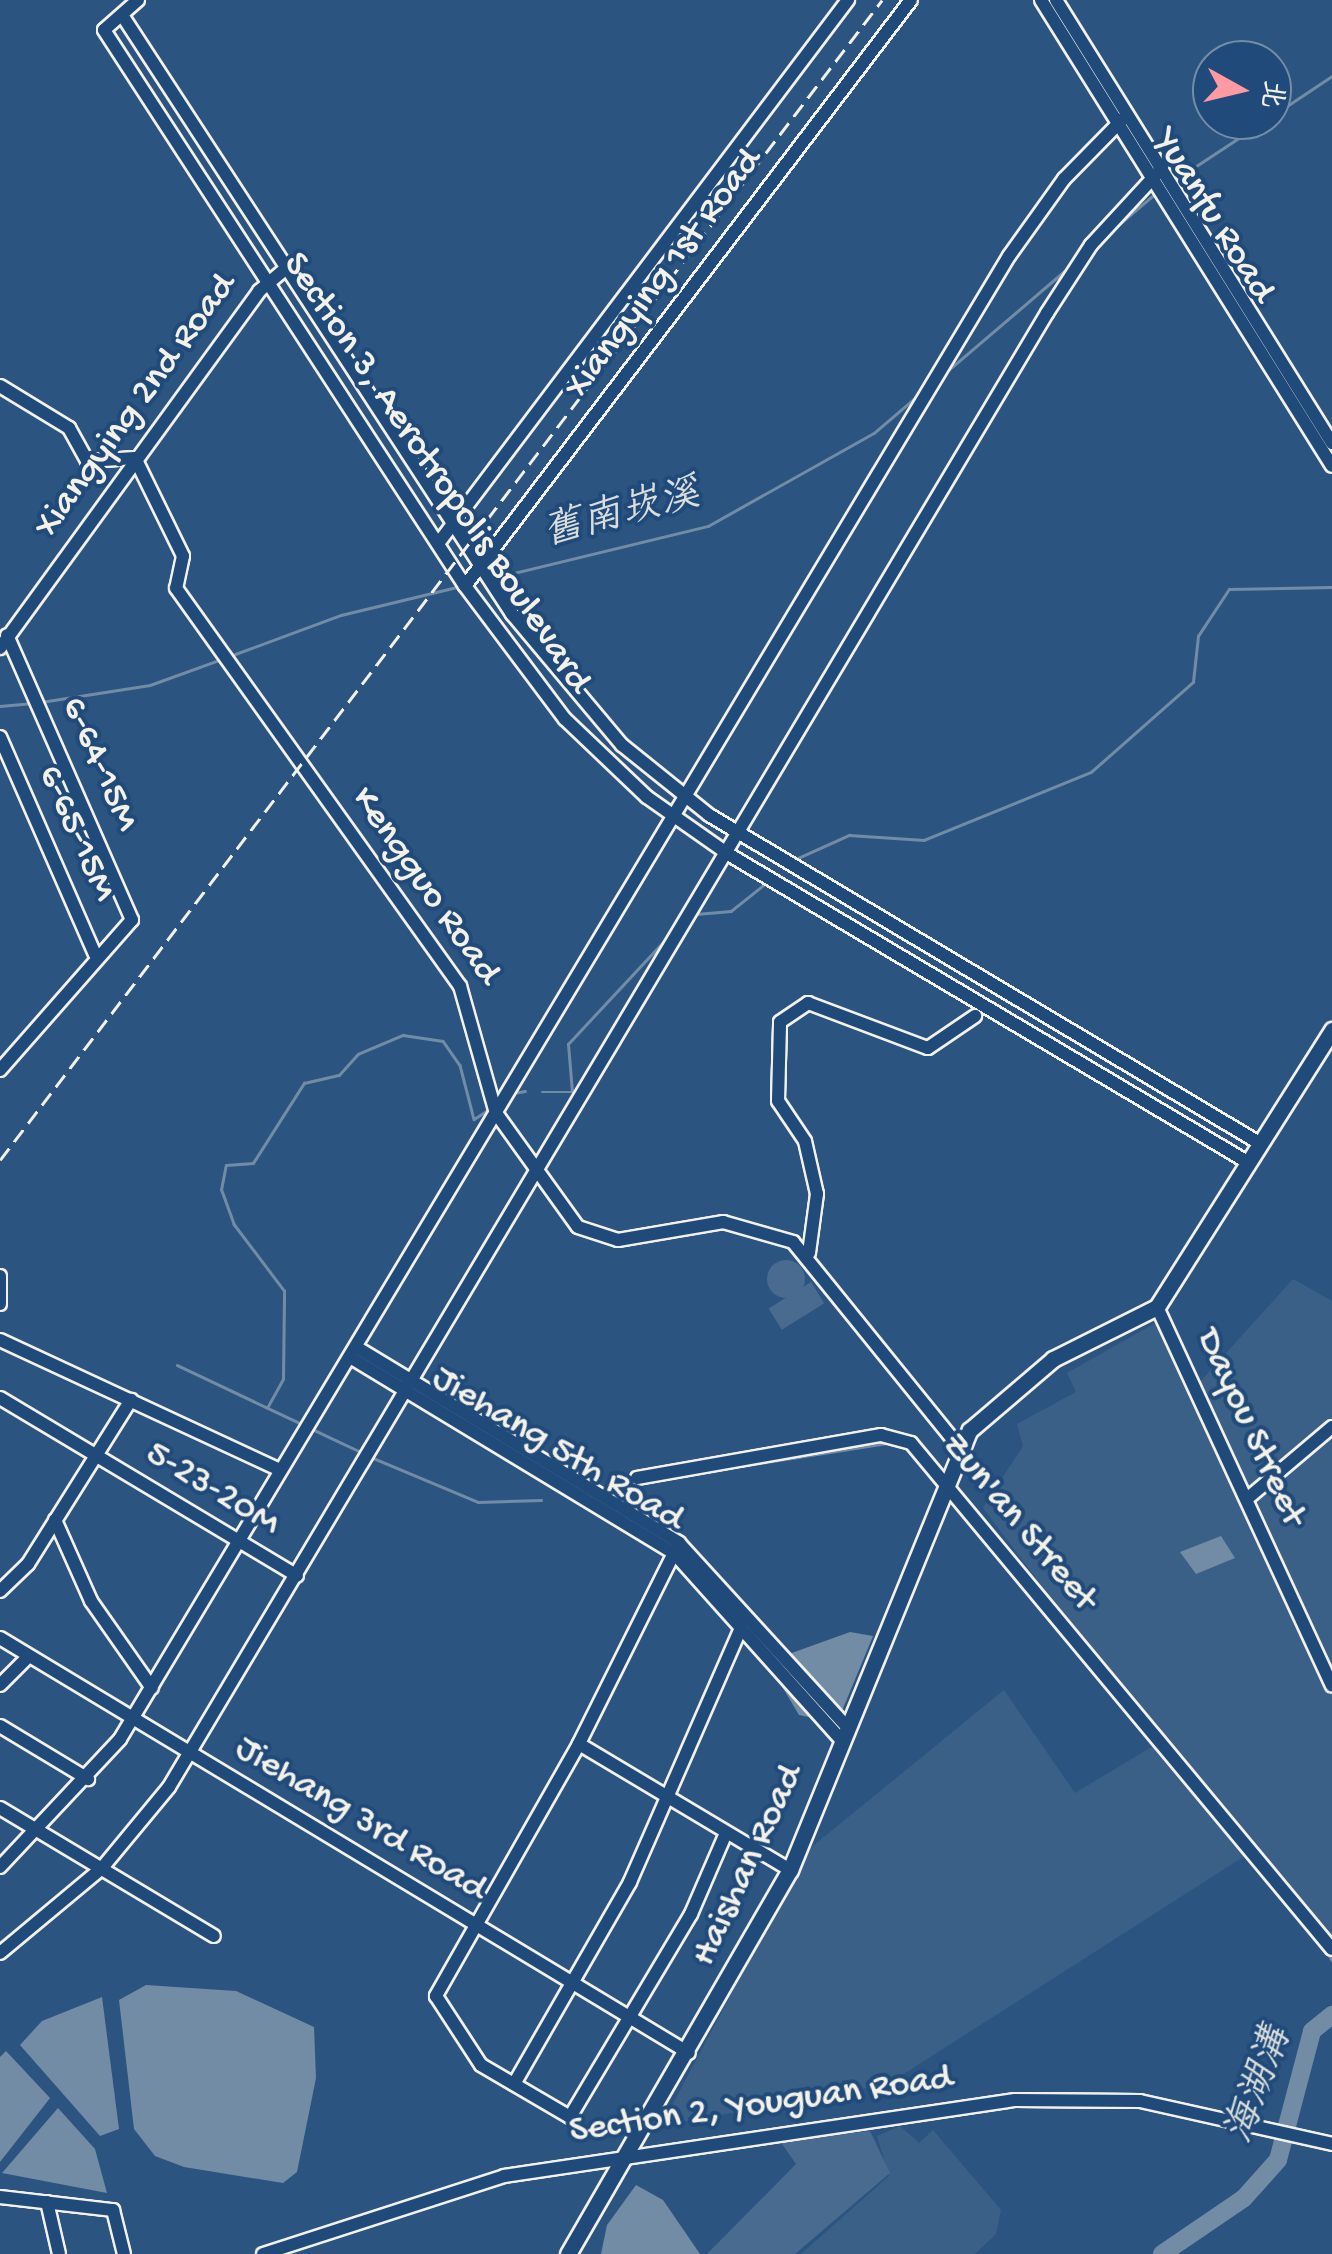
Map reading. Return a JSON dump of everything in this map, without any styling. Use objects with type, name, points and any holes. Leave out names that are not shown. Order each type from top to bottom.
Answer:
[{"type":"main road","points":[[960,1448],[1010,1389],[1157,1306],[1332,1030]]},
{"type":"main road","name":"Haishan Road","points":[[568,2254],[690,2053],[790,1870],[960,1448]]},
{"type":"street","points":[[122,16],[138,0]]},
{"type":"street","name":"Xiangying 1st Road","points":[[440,541],[451,520],[848,0]]},
{"type":"street","name":"Xiangying 1st Road","points":[[465,586],[911,0]]},
{"type":"street","name":"Yuanfu Road","points":[[1041,0],[1332,443]]},
{"type":"street","name":"Yuanfu Road","points":[[1056,0],[1122,119]]},
{"type":"street","name":"Section 3, Aerotropolis Boulevard","points":[[1249,1163],[728,854],[673,817],[565,719],[465,586],[440,541],[104,30],[122,16],[480,565],[579,699],[685,798],[740,834],[1261,1144]]},
{"type":"street","points":[[0,1866],[40,1833],[88,1779],[133,1718],[1009,256],[1122,119]]},
{"type":"street","points":[[0,1954],[102,1868],[190,1753],[1070,275],[1157,172]]},
{"type":"street","name":"Yuanfu Road","points":[[1157,172],[1332,466]]},
{"type":"street","name":"Xiangying 2nd Road","points":[[2,642],[268,282],[286,268]]},
{"type":"street","points":[[0,386],[69,428],[88,460],[135,458]]},
{"type":"street","name":"Kengguo Road","points":[[135,458],[182,556],[176,588],[239,671],[460,986],[496,1113],[536,1172],[595,1238],[723,1222],[810,1253]]},
{"type":"street","name":"6-64-15M","points":[[2,642],[132,920],[95,954]]},
{"type":"street","name":"6-65-15M","points":[[0,737],[95,954]]},
{"type":"street","points":[[0,1070],[95,954]]},
{"type":"street","points":[[960,1448],[810,1253],[817,1194],[805,1141],[778,1100],[780,1022],[808,1004],[928,1048],[975,1016]]},
{"type":"street","points":[[0,1276],[3,1298]]},
{"type":"street","name":"Dayou Street","points":[[1157,1306],[1332,1686]]},
{"type":"street","points":[[0,1340],[280,1470]]},
{"type":"street","name":"Jiehang 5th Road","points":[[353,1352],[677,1548],[845,1735]]},
{"type":"street","name":"5-23-20M","points":[[0,1398],[297,1576]]},
{"type":"street","points":[[0,1591],[55,1520],[131,1400]]},
{"type":"street","points":[[1248,1498],[1332,1427]]},
{"type":"street","name":"Zun'an Street","points":[[637,1478],[881,1435],[911,1443],[1332,1949]]},
{"type":"street","points":[[55,1520],[91,1600],[152,1688]]},
{"type":"street","points":[[677,1548],[580,1744],[436,1996],[481,2065],[570,2117],[631,2016],[726,1834]]},
{"type":"street","name":"Jiehang 5th Road","points":[[677,1548],[740,1628],[845,1735]]},
{"type":"street","points":[[514,2084],[574,1982],[666,1797],[740,1628]]},
{"type":"street","name":"Jiehang 3rd Road","points":[[0,1638],[690,2053]]},
{"type":"street","points":[[0,1685],[29,1656]]},
{"type":"street","points":[[0,1726],[88,1779]]},
{"type":"street","points":[[580,1744],[790,1870]]},
{"type":"street","points":[[0,1808],[214,1936]]},
{"type":"street","name":"Section 2, Youguan Road","points":[[263,2254],[474,2183],[630,2156],[1088,2097],[1332,2144]]},
{"type":"street","points":[[0,2197],[113,2210],[124,2254]]},
{"type":"street","points":[[47,2202],[59,2254]]},
{"type":"shaded area","points":[[786,1260],[799,1266],[805,1279],[799,1292],[786,1298],[773,1292],[767,1279],[773,1266]]},
{"type":"shaded area","points":[[1293,1279],[1332,1301],[1332,1935],[1254,1850],[888,2084],[661,2126],[808,1850],[1004,1690],[1075,1793],[1160,1742],[983,1508],[1023,1446],[1017,1424],[1076,1392],[1067,1373],[1157,1322],[1191,1392]]},
{"type":"shaded area","points":[[811,1282],[824,1303],[782,1330],[769,1308]]},
{"type":"shaded area","points":[[1221,1536],[1235,1558],[1196,1574],[1180,1552]]},
{"type":"shaded area","points":[[850,1632],[873,1636],[837,1723],[799,1715],[774,1673],[778,1658]]},
{"type":"shaded area","points":[[146,1985],[236,1991],[314,2027],[316,2078],[297,2172],[283,2183],[184,2167],[155,2156],[134,2129],[119,2000]]},
{"type":"shaded area","points":[[102,1997],[119,2129],[100,2136],[20,2045],[42,2021]]},
{"type":"shaded area","points":[[6,2051],[50,2098],[0,2162],[0,2057]]},
{"type":"shaded area","points":[[58,2108],[95,2149],[107,2193],[2,2173]]},
{"type":"shaded area","points":[[900,2126],[919,2143],[933,2130],[1001,2210],[996,2234],[975,2254],[801,2254],[889,2176],[877,2136]]},
{"type":"shaded area","points":[[870,2131],[890,2173],[795,2254],[707,2254],[796,2164],[780,2141]]},
{"type":"shaded area","points":[[636,2185],[663,2200],[700,2254],[601,2254],[607,2225]]},
{"type":"waterway","name":"舊南崁溪","points":[[1292,103],[1332,76]]},
{"type":"waterway","name":"舊南崁溪","points":[[1175,180],[1236,140]]},
{"type":"waterway","name":"舊南崁溪","points":[[1116,227],[1156,193]]},
{"type":"waterway","name":"舊南崁溪","points":[[945,373],[1069,267]]},
{"type":"waterway","name":"舊南崁溪","points":[[493,578],[708,526],[874,433],[916,397]]},
{"type":"waterway","name":"舊南崁溪","points":[[230,656],[341,615],[461,586]]},
{"type":"waterway","points":[[796,859],[849,835],[924,840],[1091,772],[1193,682],[1198,636],[1229,589],[1332,587]]},
{"type":"waterway","name":"舊南崁溪","points":[[41,702],[150,685],[222,659]]},
{"type":"waterway","name":"舊南崁溪","points":[[0,706],[33,703]]},
{"type":"waterway","points":[[696,914],[731,911],[766,883]]},
{"type":"waterway","points":[[542,1092],[572,1092],[568,1044],[667,938]]},
{"type":"waterway","points":[[267,1408],[283,1379],[284,1291],[234,1225],[221,1190],[226,1165],[253,1163],[304,1083],[339,1075],[358,1054],[403,1035],[443,1041],[460,1065],[474,1119],[491,1108]]},
{"type":"waterway","points":[[513,1093],[525,1091]]},
{"type":"waterway","points":[[177,1365],[302,1424]]},
{"type":"waterway","points":[[314,1430],[361,1452]]},
{"type":"waterway","points":[[741,1466],[886,1443]]},
{"type":"waterway","points":[[373,1458],[478,1502],[541,1500]]},
{"type":"waterway","points":[[607,1489],[635,1484]]},
{"type":"waterway","points":[[1010,1572],[1315,1938]]},
{"type":"waterway","points":[[1327,1951],[1332,1960]]},
{"type":"waterway","name":"海湖溝","points":[[1162,2254],[1244,2198],[1278,2160],[1312,2031],[1332,2015]]},
{"type":"railway","points":[[0,1160],[882,0]]}]
